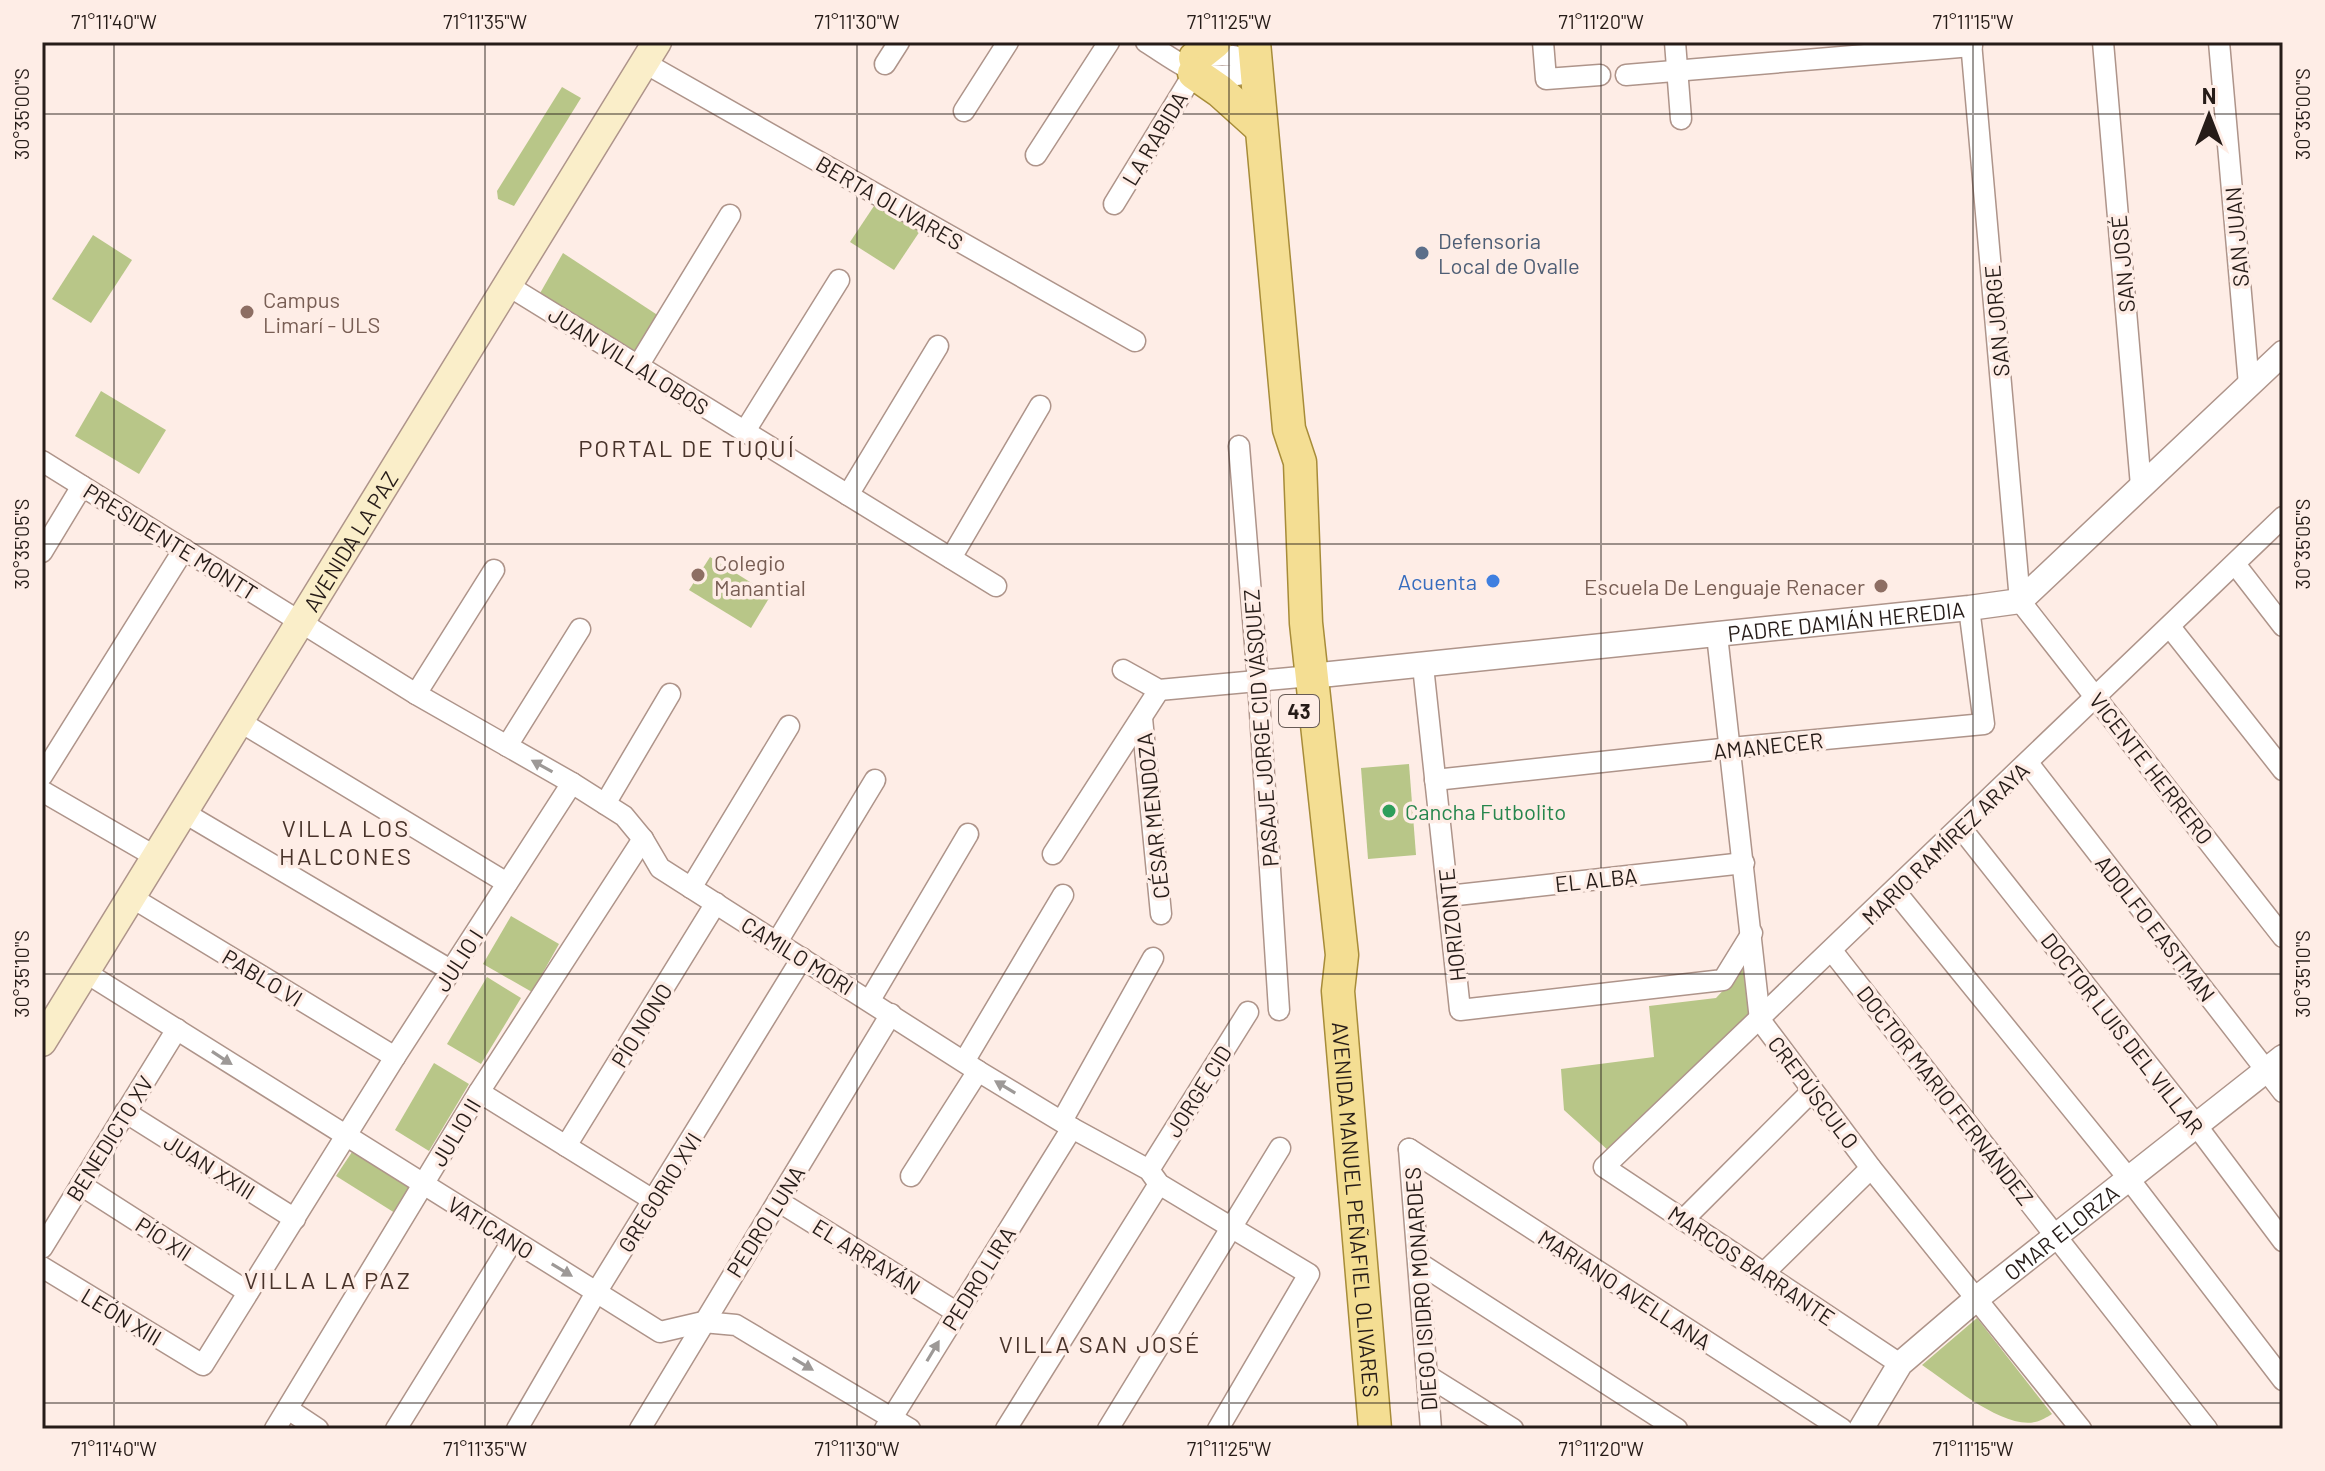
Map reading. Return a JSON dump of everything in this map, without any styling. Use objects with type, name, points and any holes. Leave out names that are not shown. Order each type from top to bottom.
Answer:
[{"type":"main road","name":"AVENIDA LA PAZ","points":[[42,1042],[652,48]]},
{"type":"main road","points":[[1196,59],[1220,91],[1260,127]]},
{"type":"main road","name":"AVENIDA MANUEL PEÑAFIEL OLIVARES","points":[[1255,59],[1289,429],[1300,462],[1306,623],[1303,677],[1342,955],[1338,991],[1375,1429]]},
{"type":"street","points":[[885,64],[899,42]]},
{"type":"street","points":[[964,111],[1008,42]]},
{"type":"street","points":[[1036,155],[1109,42]]},
{"type":"street","points":[[1146,42],[1196,59],[1221,78],[1255,59]]},
{"type":"street","points":[[1543,42],[1546,79],[1600,75]]},
{"type":"street","points":[[1675,42],[1681,119]]},
{"type":"street","name":"SAN JOSÉ","points":[[2103,42],[2141,486]]},
{"type":"street","name":"SAN JUAN","points":[[2219,42],[2249,385]]},
{"type":"street","points":[[1626,75],[1972,44]]},
{"type":"street","name":"SAN JORGE","points":[[1972,44],[2020,601]]},
{"type":"street","name":"BERTA OLIVARES","points":[[652,48],[1135,341]]},
{"type":"street","name":"LA RABIDA","points":[[1114,204],[1196,59]]},
{"type":"street","points":[[638,366],[730,215]]},
{"type":"street","points":[[745,431],[839,280]]},
{"type":"street","name":"JUAN VILLALOBOS","points":[[507,285],[996,586]]},
{"type":"street","points":[[848,495],[938,346]]},
{"type":"street","points":[[2020,601],[2283,353]]},
{"type":"street","points":[[951,558],[1040,406]]},
{"type":"street","name":"PASAJE JORGE CID VÁSQUEZ","points":[[1239,446],[1279,1010]]},
{"type":"street","name":"PRESIDENTE MONTT","points":[[42,461],[301,621]]},
{"type":"street","points":[[42,552],[82,486]]},
{"type":"street","name":"MARIO RAMÍREZ ARAYA","points":[[1604,1167],[2283,517]]},
{"type":"street","points":[[42,776],[184,549]]},
{"type":"street","points":[[2235,564],[2283,626]]},
{"type":"street","points":[[416,694],[494,570]]},
{"type":"street","name":"PADRE DAMIÁN HEREDIA","points":[[1303,677],[2020,601]]},
{"type":"street","name":"VICENTE HERRERO","points":[[2020,601],[2283,937]]},
{"type":"street","name":"AMANECER","points":[[1435,780],[1984,724],[1969,608]]},
{"type":"street","name":"CAMILO MORI","points":[[301,621],[416,694],[624,816],[643,839],[660,868],[1309,1274],[1218,1429]]},
{"type":"street","points":[[2170,627],[2283,770]]},
{"type":"street","points":[[507,746],[580,629]]},
{"type":"street","name":"CREPÚSCULO","points":[[1717,635],[1760,1020],[1871,1168],[2081,1429]]},
{"type":"street","name":"HORIZONTE","points":[[1423,666],[1460,1010],[1723,980],[1752,933]]},
{"type":"street","points":[[1123,670],[1159,690],[1303,677]]},
{"type":"street","points":[[1053,854],[1159,690]]},
{"type":"street","points":[[605,804],[670,694]]},
{"type":"street","name":"CÉSAR MENDOZA","points":[[1142,718],[1161,914]]},
{"type":"street","points":[[239,721],[507,883]]},
{"type":"street","points":[[691,888],[789,726]]},
{"type":"street","name":"ADOLFO EASTMAN","points":[[2028,763],[2274,1064],[2283,1092]]},
{"type":"street","points":[[777,942],[875,780]]},
{"type":"street","name":"JULIO I","points":[[203,1365],[395,1057],[572,783]]},
{"type":"street","points":[[42,791],[156,857]]},
{"type":"street","points":[[183,812],[452,971]]},
{"type":"street","name":"DOCTOR LUIS DEL VILLAR","points":[[1961,828],[2196,1125],[2283,1241]]},
{"type":"street","points":[[870,1000],[968,834]]},
{"type":"street","name":"JULIO II","points":[[275,1429],[479,1092],[643,839]]},
{"type":"street","name":"EL ALBA","points":[[1448,896],[1744,863]]},
{"type":"street","points":[[1895,891],[2129,1179],[2283,1380]]},
{"type":"street","points":[[911,1176],[1063,895]]},
{"type":"street","name":"PABLO VI","points":[[131,897],[395,1057]]},
{"type":"street","name":"PÍO NONO","points":[[566,1146],[716,903]]},
{"type":"street","name":"DOCTOR MARIO FERNÁNDEZ","points":[[1832,951],[2207,1429]]},
{"type":"street","name":"GREGORIO XVI","points":[[517,1429],[597,1291],[802,958]]},
{"type":"street","name":"PEDRO LIRA","points":[[888,1423],[1067,1124],[1153,958]]},
{"type":"street","name":"VATICANO","points":[[85,972],[660,1332],[703,1322],[736,1325],[888,1423],[910,1429]]},
{"type":"street","name":"JORGE CID","points":[[1006,1429],[1248,1012]]},
{"type":"street","name":"PEDRO LUNA","points":[[644,1423],[891,1014]]},
{"type":"street","name":"BENEDICTO XV","points":[[42,1248],[177,1029]]},
{"type":"street","name":"OMAR ELORZA","points":[[1861,1429],[1900,1364],[1976,1299],[2274,1064]]},
{"type":"street","points":[[1683,1220],[1812,1091]]},
{"type":"street","points":[[479,1092],[653,1200]]},
{"type":"street","name":"JUAN XXIII","points":[[125,1112],[295,1219]]},
{"type":"street","points":[[1108,1429],[1280,1148]]},
{"type":"street","name":"DIEGO ISIDRO MONARDES","points":[[1409,1149],[1431,1429]]},
{"type":"street","name":"MARIANO AVELLANA","points":[[1409,1149],[1842,1429]]},
{"type":"street","name":"MARCOS BARRANTE","points":[[1604,1167],[1900,1364]]},
{"type":"street","points":[[1764,1273],[1871,1168]]},
{"type":"street","name":"PÍO XII","points":[[81,1185],[248,1292]]},
{"type":"street","name":"EL ARRAYÁN","points":[[778,1201],[956,1312]]},
{"type":"street","points":[[396,1429],[513,1240]]},
{"type":"street","points":[[1419,1263],[1677,1429]]},
{"type":"street","name":"LEÓN XIII","points":[[42,1267],[203,1365]]},
{"type":"street","points":[[1428,1376],[1513,1429]]},
{"type":"street","points":[[288,1409],[318,1429]]},
{"type":"street","points":[[644,1423],[666,1429]]},
{"type":"green space","points":[[562,87],[581,98],[514,206],[498,199],[497,191]]},
{"type":"green space","points":[[878,200],[922,228],[894,270],[850,242]]},
{"type":"green space","points":[[93,235],[132,260],[91,323],[52,299]]},
{"type":"green space","points":[[563,253],[659,316],[639,353],[539,295]]},
{"type":"green space","points":[[101,391],[166,430],[139,474],[75,436]]},
{"type":"green space","points":[[710,557],[771,595],[751,628],[689,590]]},
{"type":"green space","name":"Cancha Futbolito","points":[[1409,764],[1416,855],[1368,859],[1361,768]]},
{"type":"green space","points":[[511,916],[559,944],[532,992],[483,964]]},
{"type":"green space","points":[[1746,966],[1749,1026],[1611,1153],[1564,1110],[1561,1069],[1654,1057],[1649,1006],[1716,998]]},
{"type":"green space","points":[[487,977],[521,998],[481,1064],[447,1044]]},
{"type":"green space","points":[[434,1063],[469,1084],[429,1151],[395,1130]]},
{"type":"green space","points":[[352,1152],[410,1188],[395,1213],[336,1176]]},
{"type":"green space","points":[[1977,1318],[2052,1414],[2035,1422],[2007,1419],[1976,1403],[1922,1365]]},
{"type":"place","name":"Defensoria Local de Ovalle","points":[[1422,253]]},
{"type":"place","name":"Campus Limarí - ULS","points":[[247,312]]},
{"type":"place","name":"Colegio Manantial","points":[[698,575]]},
{"type":"place","name":"Acuenta","points":[[1493,581]]},
{"type":"place","name":"Escuela De Lenguaje Renacer","points":[[1881,586]]},
{"type":"place","name":"Cancha Futbolito","points":[[1389,811]]},
{"type":"district","name":"PORTAL DE TUQUÍ","points":[[687,447]]},
{"type":"district","name":"VILLA LOS HALCONES","points":[[346,841]]},
{"type":"district","name":"VILLA LA PAZ","points":[[328,1279]]},
{"type":"district","name":"VILLA SAN JOSÉ","points":[[1100,1343]]}]
